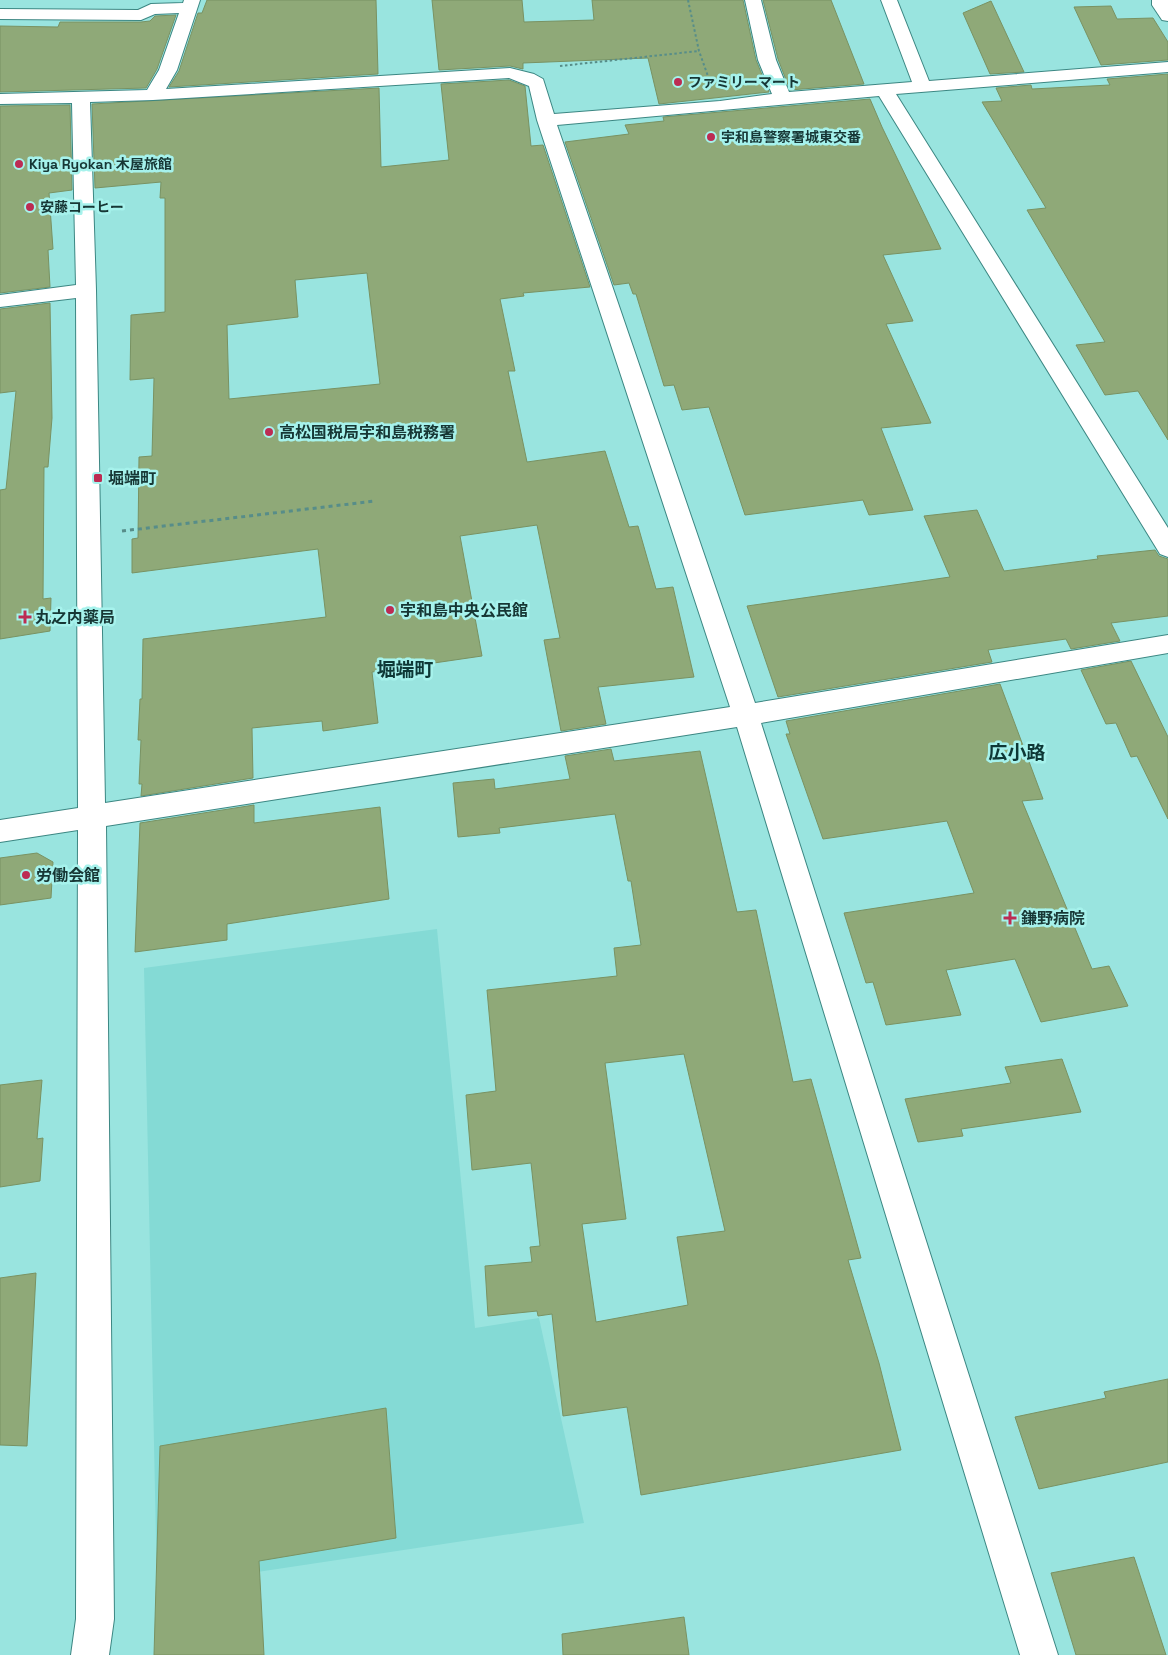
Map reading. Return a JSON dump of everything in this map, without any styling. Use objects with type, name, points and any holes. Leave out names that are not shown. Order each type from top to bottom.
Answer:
[{"type":"street","points":[[753,0],[767,60],[783,98]]},
{"type":"street","points":[[889,0],[923,87]]},
{"type":"street","points":[[1160,0],[1160,5],[1168,16]]},
{"type":"street","points":[[0,14],[141,14],[151,9],[191,4],[168,70],[153,95]]},
{"type":"street","points":[[546,120],[720,106],[783,98],[1168,67]]},
{"type":"street","points":[[0,99],[153,95],[510,73],[528,78],[537,83],[546,120],[746,715],[1039,1655]]},
{"type":"street","points":[[884,90],[1168,548]]},
{"type":"street","points":[[81,98],[86,290],[92,818],[95,1619],[90,1655]]},
{"type":"street","points":[[0,301],[86,290]]},
{"type":"street","points":[[0,831],[746,715],[1168,644]]},
{"type":"path","points":[[688,0],[699,51],[720,106]]},
{"type":"path","points":[[510,73],[699,51]]},
{"type":"path","points":[[89,537],[375,501]]},
{"type":"shaded area","points":[[437,929],[475,1328],[539,1318],[584,1523],[157,1587],[144,968]]},
{"type":"building","points":[[207,0],[376,0],[378,74],[169,87],[179,71],[198,13],[202,13]]},
{"type":"building","points":[[432,0],[522,0],[524,22],[594,20],[592,0],[743,0],[756,60],[769,92],[659,104],[648,58],[523,63],[523,69],[510,66],[439,70]]},
{"type":"building","points":[[763,0],[831,0],[864,84],[790,90],[778,59]]},
{"type":"building","points":[[991,1],[1024,72],[990,74],[963,13]]},
{"type":"building","points":[[1111,6],[1117,19],[1153,18],[1168,42],[1168,60],[1101,65],[1074,7]]},
{"type":"building","points":[[176,15],[157,69],[146,88],[0,92],[0,26],[58,27],[60,22],[141,22],[150,21],[155,16]]},
{"type":"building","points":[[1168,74],[1168,440],[1138,391],[1105,395],[1076,345],[1105,342],[1027,210],[1046,208],[982,102],[1002,101],[996,88],[1031,85],[1032,89],[1110,85],[1107,79]]},
{"type":"building","points":[[509,80],[525,86],[531,146],[543,145],[590,287],[523,293],[524,296],[500,299],[515,371],[508,371],[527,462],[605,451],[629,527],[638,526],[656,589],[673,587],[694,677],[598,687],[606,724],[561,731],[544,640],[560,638],[537,525],[460,536],[482,656],[372,672],[378,723],[323,731],[322,721],[252,728],[253,778],[141,796],[142,784],[139,784],[141,740],[138,740],[140,699],[142,699],[143,639],[326,617],[318,549],[132,573],[132,539],[138,538],[139,457],[152,456],[154,378],[130,380],[131,315],[165,312],[165,198],[160,198],[161,182],[95,188],[92,104],[379,88],[381,167],[449,160],[441,84]],"holes":[[[367,273],[380,384],[229,399],[227,325],[298,317],[295,280]]]},
{"type":"building","points":[[870,99],[941,249],[883,255],[913,321],[886,324],[931,423],[881,428],[913,510],[869,515],[863,500],[745,515],[709,407],[682,410],[674,385],[664,386],[636,294],[633,294],[629,283],[614,285],[565,142],[629,134],[625,125],[664,121],[663,117]]},
{"type":"building","points":[[70,105],[72,190],[49,193],[53,249],[48,250],[50,287],[0,293],[0,106]]},
{"type":"building","points":[[50,303],[52,418],[48,467],[44,467],[43,599],[51,598],[50,631],[0,639],[0,490],[6,489],[16,391],[0,393],[0,309]]},
{"type":"building","points":[[977,510],[1004,571],[1098,559],[1097,556],[1155,550],[1159,556],[1168,559],[1168,616],[1111,623],[1120,641],[1071,649],[1066,639],[988,650],[992,662],[778,697],[747,606],[950,577],[924,516]]},
{"type":"building","points":[[1131,661],[1168,737],[1168,819],[1137,756],[1131,757],[1116,723],[1106,724],[1081,670]]},
{"type":"building","points":[[1000,684],[1043,799],[1022,801],[1092,969],[1109,966],[1128,1006],[1041,1022],[1015,959],[946,970],[961,1015],[886,1025],[873,982],[866,983],[844,913],[974,893],[947,821],[823,839],[786,734],[790,734],[786,721]]},
{"type":"building","points":[[611,749],[614,761],[700,751],[737,912],[756,910],[793,1082],[811,1079],[861,1258],[848,1260],[879,1363],[901,1450],[641,1495],[627,1407],[563,1416],[552,1314],[538,1316],[537,1311],[488,1316],[485,1266],[532,1262],[530,1247],[540,1246],[531,1163],[472,1170],[466,1095],[496,1091],[487,990],[617,976],[614,948],[641,945],[631,881],[628,881],[615,814],[499,828],[500,833],[458,837],[453,783],[494,779],[495,789],[570,779],[565,756]],"holes":[[[684,1054],[725,1231],[677,1237],[688,1305],[596,1322],[582,1224],[626,1219],[605,1063]]]},
{"type":"building","points":[[254,805],[254,823],[380,807],[389,899],[227,924],[227,940],[135,952],[140,823]]},
{"type":"building","points":[[37,853],[53,862],[51,898],[0,905],[0,858]]},
{"type":"building","points":[[1062,1059],[1081,1112],[961,1129],[963,1136],[918,1142],[905,1099],[1011,1083],[1005,1067]]},
{"type":"building","points":[[42,1080],[37,1139],[43,1138],[40,1181],[0,1187],[0,1085]]},
{"type":"building","points":[[36,1273],[27,1446],[0,1445],[0,1278]]},
{"type":"building","points":[[1168,1379],[1168,1462],[1039,1489],[1015,1417],[1106,1398],[1104,1392]]},
{"type":"building","points":[[386,1408],[396,1538],[259,1561],[264,1655],[154,1655],[160,1446]]},
{"type":"building","points":[[1134,1557],[1166,1655],[1076,1655],[1051,1573]]},
{"type":"building","points":[[684,1617],[689,1655],[563,1655],[562,1634]]},
{"type":"place","name":"ファミリーマート","points":[[678,82]]},
{"type":"place","name":"宇和島警察署城東交番","points":[[711,137]]},
{"type":"place","name":"Kiya Ryokan 木屋旅館","points":[[19,164]]},
{"type":"place","name":"安藤コーヒー","points":[[30,207]]},
{"type":"place","name":"高松国税局宇和島税務署","points":[[269,432]]},
{"type":"place","name":"堀端町","points":[[98,478]]},
{"type":"place","name":"宇和島中央公民館","points":[[390,610]]},
{"type":"place","name":"丸之内薬局","points":[[25,617]]},
{"type":"place","name":"労働会館","points":[[26,875]]},
{"type":"place","name":"鎌野病院","points":[[1010,918]]},
{"type":"district","name":"堀端町","points":[[405,669]]},
{"type":"district","name":"広小路","points":[[1017,752]]}]
